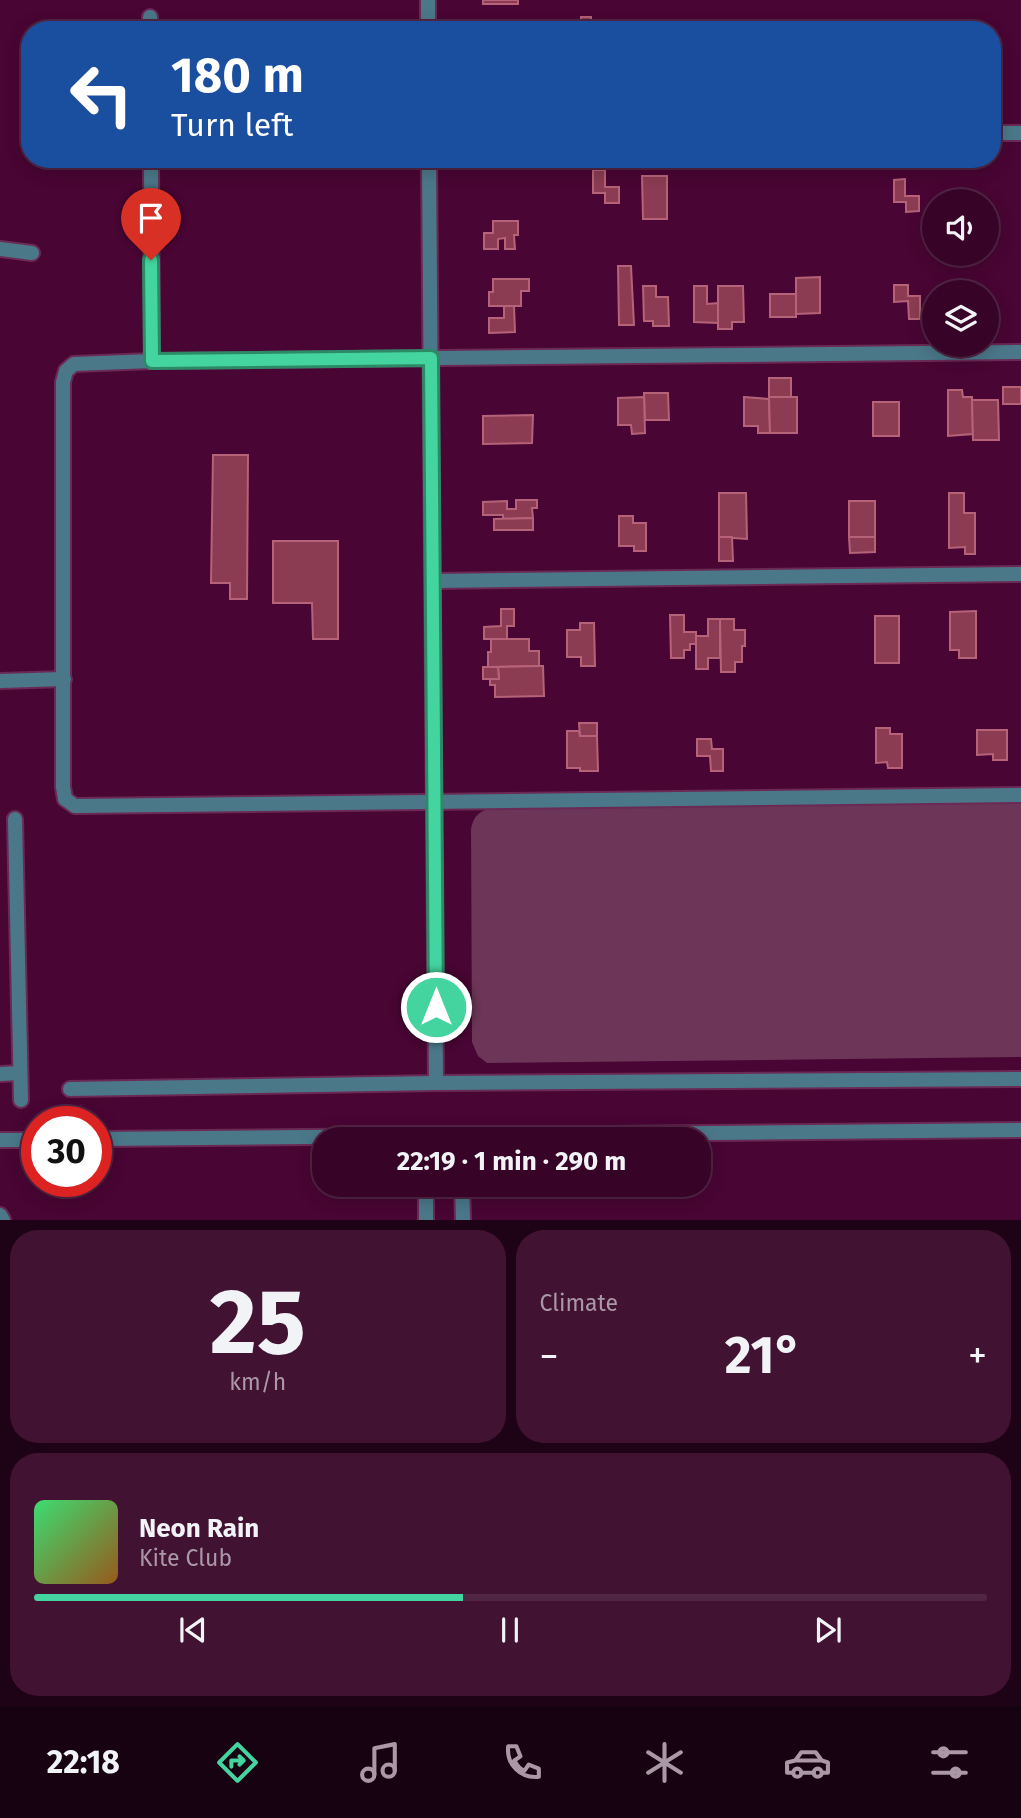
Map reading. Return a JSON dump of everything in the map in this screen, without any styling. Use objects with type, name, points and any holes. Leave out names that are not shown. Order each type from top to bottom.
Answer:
[{"type":"street","points":[[428,0],[428,21]]},
{"type":"street","points":[[1001,133],[1021,133]]},
{"type":"street","points":[[151,168],[152,361]]},
{"type":"street","points":[[429,168],[436,1083]]},
{"type":"street","points":[[0,249],[32,253]]},
{"type":"street","points":[[1021,352],[152,361],[74,364],[66,371],[63,382],[64,787],[65,799],[75,806],[1021,795]]},
{"type":"street","points":[[433,582],[1021,574]]},
{"type":"street","points":[[0,681],[64,679]]},
{"type":"street","points":[[15,819],[21,1100]]},
{"type":"street","points":[[0,1073],[20,1073]]},
{"type":"street","points":[[70,1089],[436,1083],[1021,1079]]},
{"type":"street","points":[[711,1134],[1021,1130]]},
{"type":"street","points":[[112,1139],[312,1138]]},
{"type":"street","points":[[0,1140],[21,1140]]},
{"type":"street","points":[[426,1197],[426,1220]]},
{"type":"street","points":[[462,1197],[463,1220]]},
{"type":"street","points":[[0,1215],[3,1220]]},
{"type":"shaded area","points":[[1021,801],[1021,1057],[487,1063],[478,1056],[472,1042],[471,829],[475,817],[485,810]]},
{"type":"building","points":[[483,0],[518,0],[518,4],[483,4]]},
{"type":"building","points":[[581,17],[591,17],[591,21],[581,21]]},
{"type":"building","points":[[593,170],[605,170],[605,187],[619,187],[619,203],[605,203],[605,193],[593,193]]},
{"type":"building","points":[[642,176],[667,176],[667,219],[643,219]]},
{"type":"building","points":[[905,179],[905,196],[919,196],[919,211],[906,212],[906,202],[894,202],[894,180]]},
{"type":"building","points":[[493,221],[518,221],[518,235],[514,235],[515,249],[505,249],[505,238],[498,239],[498,249],[484,249],[484,233],[493,233]]},
{"type":"building","points":[[618,266],[631,266],[634,325],[619,325]]},
{"type":"building","points":[[820,277],[820,313],[796,314],[796,278]]},
{"type":"building","points":[[493,279],[529,279],[529,291],[521,291],[521,306],[489,306]]},
{"type":"building","points":[[894,285],[908,285],[908,296],[920,296],[920,319],[909,319],[908,301],[894,302]]},
{"type":"building","points":[[643,286],[656,286],[656,297],[668,297],[669,326],[653,326],[653,321],[644,321]]},
{"type":"building","points":[[694,286],[707,286],[707,304],[718,303],[718,323],[694,322]]},
{"type":"building","points":[[718,286],[743,286],[744,322],[732,322],[732,329],[718,329]]},
{"type":"building","points":[[770,294],[796,294],[796,317],[770,317]]},
{"type":"building","points":[[504,306],[514,306],[515,332],[489,333],[489,318],[504,318]]},
{"type":"building","points":[[769,378],[791,378],[791,397],[769,397]]},
{"type":"building","points":[[1003,387],[1021,387],[1021,404],[1003,404]]},
{"type":"building","points":[[948,390],[962,390],[963,397],[972,397],[973,434],[948,436]]},
{"type":"building","points":[[644,393],[668,393],[669,420],[645,420]]},
{"type":"building","points":[[644,397],[645,433],[632,434],[631,425],[618,425],[618,398]]},
{"type":"building","points":[[744,397],[769,399],[770,433],[758,433],[758,426],[744,426]]},
{"type":"building","points":[[769,397],[797,397],[797,433],[770,433]]},
{"type":"building","points":[[972,400],[998,400],[999,440],[973,440]]},
{"type":"building","points":[[873,402],[899,402],[899,436],[873,436]]},
{"type":"building","points":[[533,415],[532,443],[483,444],[483,416]]},
{"type":"building","points":[[213,455],[248,455],[247,599],[230,599],[230,583],[211,583]]},
{"type":"building","points":[[719,493],[746,493],[747,539],[719,537]]},
{"type":"building","points":[[949,493],[964,493],[964,513],[975,513],[975,554],[965,554],[965,547],[949,548]]},
{"type":"building","points":[[516,500],[537,500],[537,508],[532,508],[533,518],[503,519],[503,515],[483,515],[483,502],[507,501],[507,509],[516,509]]},
{"type":"building","points":[[849,501],[875,501],[875,537],[849,537]]},
{"type":"building","points":[[619,516],[633,516],[633,523],[646,523],[646,551],[634,551],[634,546],[619,546]]},
{"type":"building","points":[[533,518],[533,530],[494,530],[494,519]]},
{"type":"building","points":[[719,537],[732,537],[733,561],[719,561]]},
{"type":"building","points":[[849,537],[875,537],[875,552],[850,553]]},
{"type":"building","points":[[273,541],[338,541],[338,639],[313,639],[312,603],[273,603]]},
{"type":"building","points":[[501,609],[514,609],[514,626],[507,626],[507,639],[484,639],[484,627],[501,626]]},
{"type":"building","points":[[976,611],[976,658],[959,658],[959,650],[950,650],[950,612]]},
{"type":"building","points":[[670,615],[684,615],[684,632],[696,632],[696,644],[690,644],[690,650],[684,650],[684,658],[671,658]]},
{"type":"building","points":[[875,616],[899,616],[899,663],[875,663]]},
{"type":"building","points":[[708,619],[720,619],[720,658],[708,658],[708,669],[696,669],[696,636],[708,636]]},
{"type":"building","points":[[720,619],[734,619],[734,630],[745,630],[742,662],[735,662],[735,672],[721,672]]},
{"type":"building","points":[[580,623],[594,623],[595,666],[581,666],[581,657],[567,657],[567,630],[580,630]]},
{"type":"building","points":[[491,639],[529,639],[529,651],[539,651],[539,666],[488,667]]},
{"type":"building","points":[[543,666],[544,696],[495,697],[495,685],[490,685],[490,679],[499,679],[498,667]]},
{"type":"building","points":[[483,667],[498,667],[499,679],[483,679]]},
{"type":"building","points":[[579,723],[597,723],[597,736],[580,736]]},
{"type":"building","points":[[876,728],[890,728],[890,734],[902,734],[902,768],[888,768],[887,762],[876,763]]},
{"type":"building","points":[[977,730],[1007,730],[1007,760],[993,760],[993,754],[977,755]]},
{"type":"building","points":[[567,731],[579,731],[580,736],[597,736],[598,771],[567,768]]},
{"type":"building","points":[[697,739],[711,739],[712,749],[723,749],[723,771],[711,771],[710,756],[697,756]]},
{"type":"route","points":[[151,260],[152,361],[431,358],[436,1007]]}]
